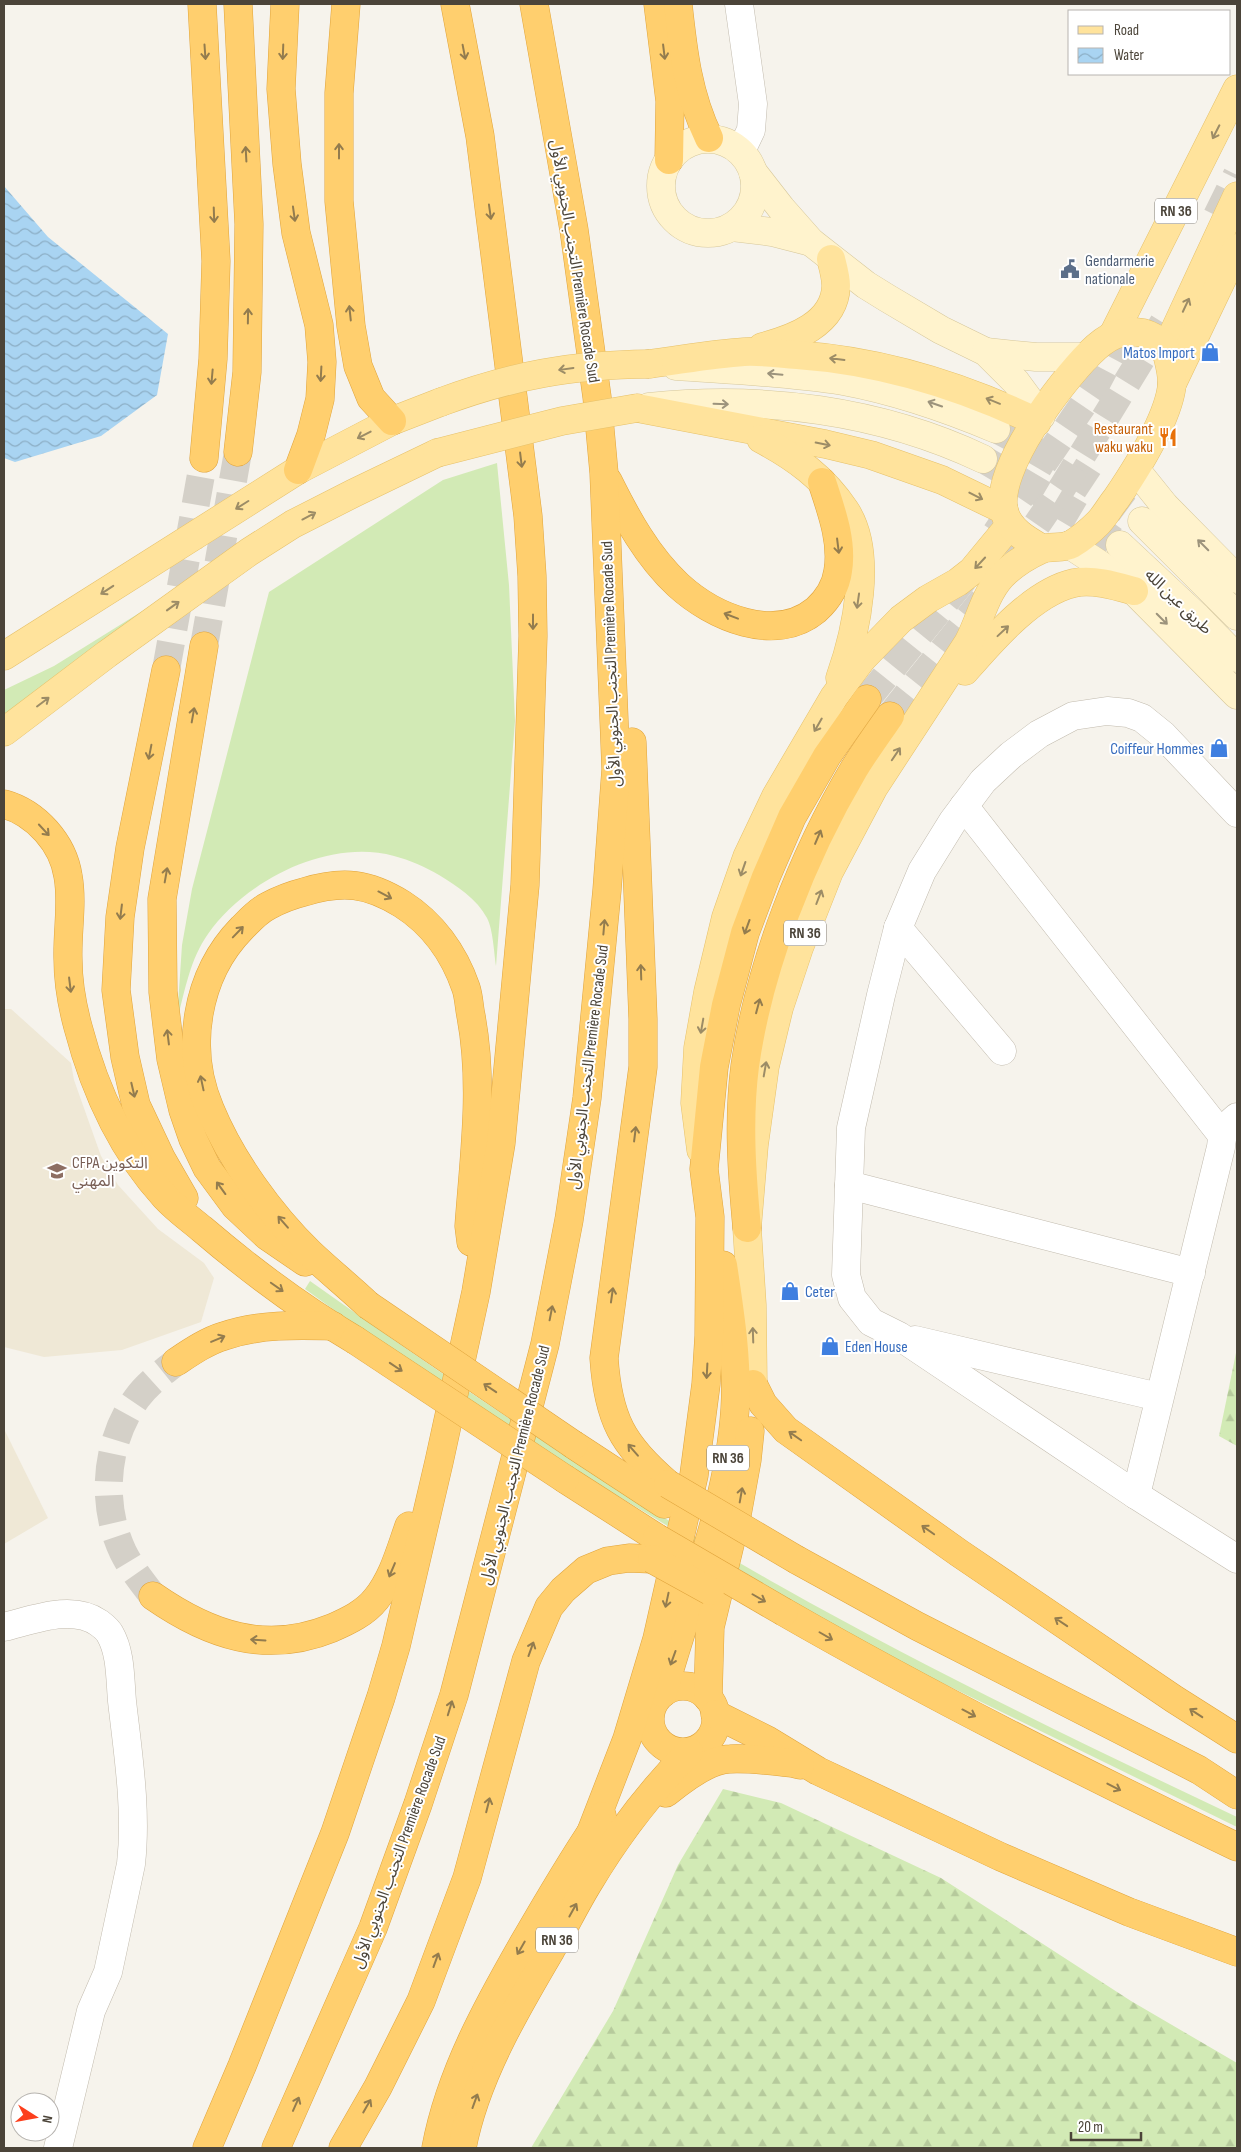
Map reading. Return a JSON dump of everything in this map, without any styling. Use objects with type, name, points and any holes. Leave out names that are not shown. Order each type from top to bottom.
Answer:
[{"type":"highway","points":[[202,4],[216,261],[213,359],[204,458]]},
{"type":"highway","points":[[238,4],[249,224],[247,372],[238,452]]},
{"type":"highway","points":[[285,4],[281,89],[287,164],[296,233],[319,325],[322,362],[320,399],[311,435],[298,470]]},
{"type":"highway","points":[[346,4],[339,93],[339,200],[351,326],[358,366],[371,398],[392,421]]},
{"type":"highway","points":[[206,2148],[219,2123],[310,1898],[366,1746],[396,1646],[476,1292],[501,1143],[525,885],[531,736],[533,605],[529,524],[507,340],[480,136],[455,4]]},
{"type":"highway","name":"التجنب الجنوبي الأول Première Rocade Sud","points":[[276,2148],[373,1928],[440,1741],[467,1648],[545,1344],[568,1220],[587,1098],[606,900],[616,769],[604,473],[597,397],[574,230],[534,4]]},
{"type":"highway","points":[[658,4],[670,101],[668,160]]},
{"type":"highway","points":[[678,4],[690,92],[698,116],[709,138]]},
{"type":"highway","points":[[604,473],[627,520],[644,546],[680,586],[702,602],[725,615],[751,624],[770,627],[789,625],[806,618],[821,606],[832,590],[838,572],[839,552],[836,529],[822,482]]},
{"type":"highway","points":[[611,628],[629,703],[635,789],[643,1066],[604,1358],[608,1394],[614,1414],[626,1441],[666,1494]]},
{"type":"highway","points":[[204,646],[162,899],[163,992],[171,1059],[183,1110],[193,1139],[207,1168],[234,1206],[267,1236],[574,1445],[666,1494],[1077,1726],[1237,1804]]},
{"type":"highway","points":[[166,670],[130,848],[120,917],[116,990],[125,1057],[136,1105],[161,1158],[185,1201],[238,1259]]},
{"type":"highway","points":[[602,1839],[627,1739],[657,1639],[694,1475],[706,1384],[710,1217],[704,1169],[714,1067],[726,1005],[745,933],[766,877],[792,817],[827,756],[867,699]]},
{"type":"highway","points":[[747,1228],[742,1174],[745,1066],[756,1012],[768,968],[779,934],[824,823],[855,767],[890,716]]},
{"type":"highway","points":[[4,804],[28,814],[44,828],[64,859],[68,876],[68,961],[78,1026],[108,1113],[134,1156],[165,1197],[238,1259],[332,1326],[565,1479],[654,1548],[782,1621],[960,1730],[1141,1820],[1188,1838],[1237,1853]]},
{"type":"highway","points":[[368,1305],[309,1251],[242,1171],[209,1108],[196,1054],[196,1027],[204,994],[218,959],[232,938],[267,906],[310,890],[344,883],[380,892],[419,915],[436,932],[452,958],[466,988],[474,1032],[479,1097],[469,1226],[476,1292]]},
{"type":"highway","name":"RN 36","points":[[663,1692],[720,1496],[730,1452],[735,1408],[731,1320],[723,1265],[710,1217]]},
{"type":"highway","points":[[176,1362],[224,1336],[256,1328],[294,1325],[332,1326]]},
{"type":"highway","points":[[753,1384],[763,1404],[786,1430],[968,1558],[1174,1699],[1237,1739]]},
{"type":"highway","name":"RN 36","points":[[712,1706],[710,1627],[737,1515],[747,1460],[753,1384]]},
{"type":"highway","points":[[153,1596],[200,1624],[230,1635],[255,1641],[285,1641],[312,1636],[354,1618],[376,1601],[387,1584],[420,1496],[439,1462]]},
{"type":"highway","points":[[342,2148],[378,2087],[421,2001],[467,1878],[526,1662],[550,1607],[563,1590],[586,1570],[608,1561],[629,1558],[654,1548]]},
{"type":"highway","points":[[795,1568],[917,1626],[1199,1770],[1237,1794]]},
{"type":"highway","points":[[782,1621],[855,1653],[1001,1730],[1237,1847]]},
{"type":"highway","points":[[818,1771],[792,1763],[730,1758],[693,1751],[669,1750],[660,1744],[650,1727],[652,1708],[663,1692],[672,1688],[691,1687],[712,1706],[818,1771],[1063,1885],[1237,1952]]},
{"type":"highway","points":[[693,1751],[704,1745],[713,1733],[712,1706]]},
{"type":"highway","name":"RN 36","points":[[462,2148],[473,2105],[484,2078],[530,1985],[589,1882],[602,1839],[622,1785],[650,1727]]},
{"type":"highway","name":"RN 36","points":[[436,2148],[448,2098],[470,2043],[518,1952],[602,1839],[693,1751]]},
{"type":"highway","points":[[602,1839],[653,1804],[680,1782],[715,1763],[730,1758]]},
{"type":"main road","name":"RN 36","points":[[1114,333],[1237,89]]},
{"type":"main road","points":[[1166,349],[1237,196]]},
{"type":"main road","points":[[4,732],[107,654],[248,552],[302,520],[437,453],[562,421],[638,408],[744,430],[825,444],[899,464],[942,480],[1007,518],[1023,537],[1043,549],[1070,545],[1099,522],[1136,470],[1159,422],[1172,384],[1237,248]]},
{"type":"main road","points":[[4,656],[298,470],[392,421],[481,387],[564,368],[606,364],[649,364],[745,352],[784,342],[800,335],[824,315],[833,301],[836,292],[836,283],[821,250]]},
{"type":"main road","points":[[704,1169],[694,1103],[698,1048],[710,983],[726,917],[747,857],[776,796],[834,697],[878,641],[901,619],[972,571],[1007,518],[1003,488],[1013,460],[1063,384],[1101,342],[1114,333],[1130,331],[1145,334],[1162,343],[1166,349],[1172,384]]},
{"type":"main road","points":[[745,352],[815,356],[862,362],[903,371],[994,401],[1039,419]]},
{"type":"main road","points":[[744,430],[784,452],[822,482],[846,512],[854,531],[861,577],[850,646],[834,697]]},
{"type":"main road","name":"RN 36","points":[[753,1384],[752,1306],[747,1228],[754,1145],[765,1066],[779,1008],[799,948],[829,872],[874,787],[968,643],[978,623],[985,600],[996,583],[1007,572],[1043,549]]},
{"type":"main road","points":[[921,717],[985,648],[1026,609],[1050,591],[1075,583],[1105,584],[1134,591]]},
{"type":"street","points":[[739,4],[753,104],[747,162],[755,185],[752,203],[742,219],[732,227],[721,231],[700,232],[684,226],[671,215],[665,205],[661,182],[668,160],[686,144],[709,138],[726,142],[747,162],[781,208],[821,250],[887,298],[941,330],[986,352],[1016,382],[1039,419]]},
{"type":"street","points":[[732,227],[772,232],[821,250]]},
{"type":"street","points":[[986,352],[1036,357],[1086,357]]},
{"type":"street","points":[[649,364],[843,381],[935,404],[996,429]]},
{"type":"street","points":[[638,408],[688,403],[800,408],[834,412],[911,430],[947,442],[983,459]]},
{"type":"street","points":[[1136,470],[1165,506],[1237,580]]},
{"type":"street","name":"طريق عين الله","points":[[1142,521],[1237,616]]},
{"type":"street","points":[[1070,545],[1102,566],[1134,591],[1237,695]]},
{"type":"street","name":"طريق عين الله","points":[[1120,545],[1197,617],[1237,658]]},
{"type":"street","points":[[1237,813],[1163,735],[1142,718],[1128,713],[1107,712],[1073,716],[1039,734],[1011,755],[983,782],[964,806],[922,870],[898,928],[880,994],[851,1128],[846,1275],[852,1298],[871,1322],[899,1336],[1136,1495],[1237,1558]]},
{"type":"street","points":[[964,806],[1230,1126],[1221,1147],[1136,1495]]},
{"type":"street","points":[[898,928],[1002,1051]]},
{"type":"street","points":[[849,1185],[1190,1273]]},
{"type":"street","points":[[899,1336],[1159,1397]]},
{"type":"street","points":[[4,1627],[61,1614],[80,1615],[99,1623],[110,1632],[118,1655],[130,1782],[133,1846],[131,1864],[108,1972],[91,2011],[58,2148]]},
{"type":"shaded area","name":"CFPA التكوين المهني","points":[[4,1009],[11,1009],[71,1063],[74,1080],[101,1156],[118,1185],[158,1229],[204,1263],[214,1278],[201,1322],[122,1350],[44,1357],[4,1347]]},
{"type":"shaded area","points":[[4,1429],[48,1518],[4,1544]]},
{"type":"green space","points":[[497,463],[509,585],[515,721],[496,966],[492,935],[487,918],[478,905],[459,888],[428,869],[394,856],[369,852],[342,853],[290,868],[266,881],[243,897],[224,915],[208,934],[197,954],[177,1020],[182,945],[192,889],[269,592],[443,480]]},
{"type":"green space","points":[[255,541],[4,720],[4,690],[54,666]]},
{"type":"green space","points":[[310,1281],[541,1440],[719,1551],[836,1617],[949,1677],[1237,1817],[1237,1827],[883,1654],[810,1612],[570,1467],[359,1328],[305,1289]]},
{"type":"green space","points":[[1237,1348],[1237,1446],[1219,1436]]},
{"type":"green space","points":[[723,1789],[781,1803],[941,1878],[1131,2001],[1237,2063],[1237,2148],[531,2148],[613,2011],[678,1865]]},
{"type":"water","points":[[4,186],[48,237],[168,334],[157,395],[101,436],[15,462],[4,458]]},
{"type":"tunnel","points":[[1217,216],[1237,175]]},
{"type":"tunnel","points":[[1013,559],[1062,488],[1167,317]]},
{"type":"tunnel","points":[[996,533],[1093,390],[1131,318]]},
{"type":"tunnel","points":[[996,429],[1071,472],[1142,521]]},
{"type":"tunnel","points":[[204,646],[238,452]]},
{"type":"tunnel","points":[[166,670],[204,458]]},
{"type":"tunnel","points":[[983,459],[1081,517],[1120,545]]},
{"type":"tunnel","points":[[867,699],[964,579]]},
{"type":"tunnel","points":[[890,716],[983,600]]},
{"type":"tunnel","points":[[153,1596],[130,1564],[116,1533],[111,1514],[109,1473],[112,1453],[126,1415],[145,1388],[176,1362]]},
{"type":"place","name":"Gendarmerie nationale","points":[[1070,269]]},
{"type":"place","name":"Matos Import","points":[[1210,352]]},
{"type":"place","name":"Restaurant waku waku","points":[[1168,437]]},
{"type":"place","name":"Coiffeur Hommes","points":[[1219,748]]},
{"type":"place","name":"CFPA التكوين المهني","points":[[57,1171]]},
{"type":"place","name":"Ceter","points":[[790,1291]]},
{"type":"place","name":"Eden House","points":[[830,1346]]}]
